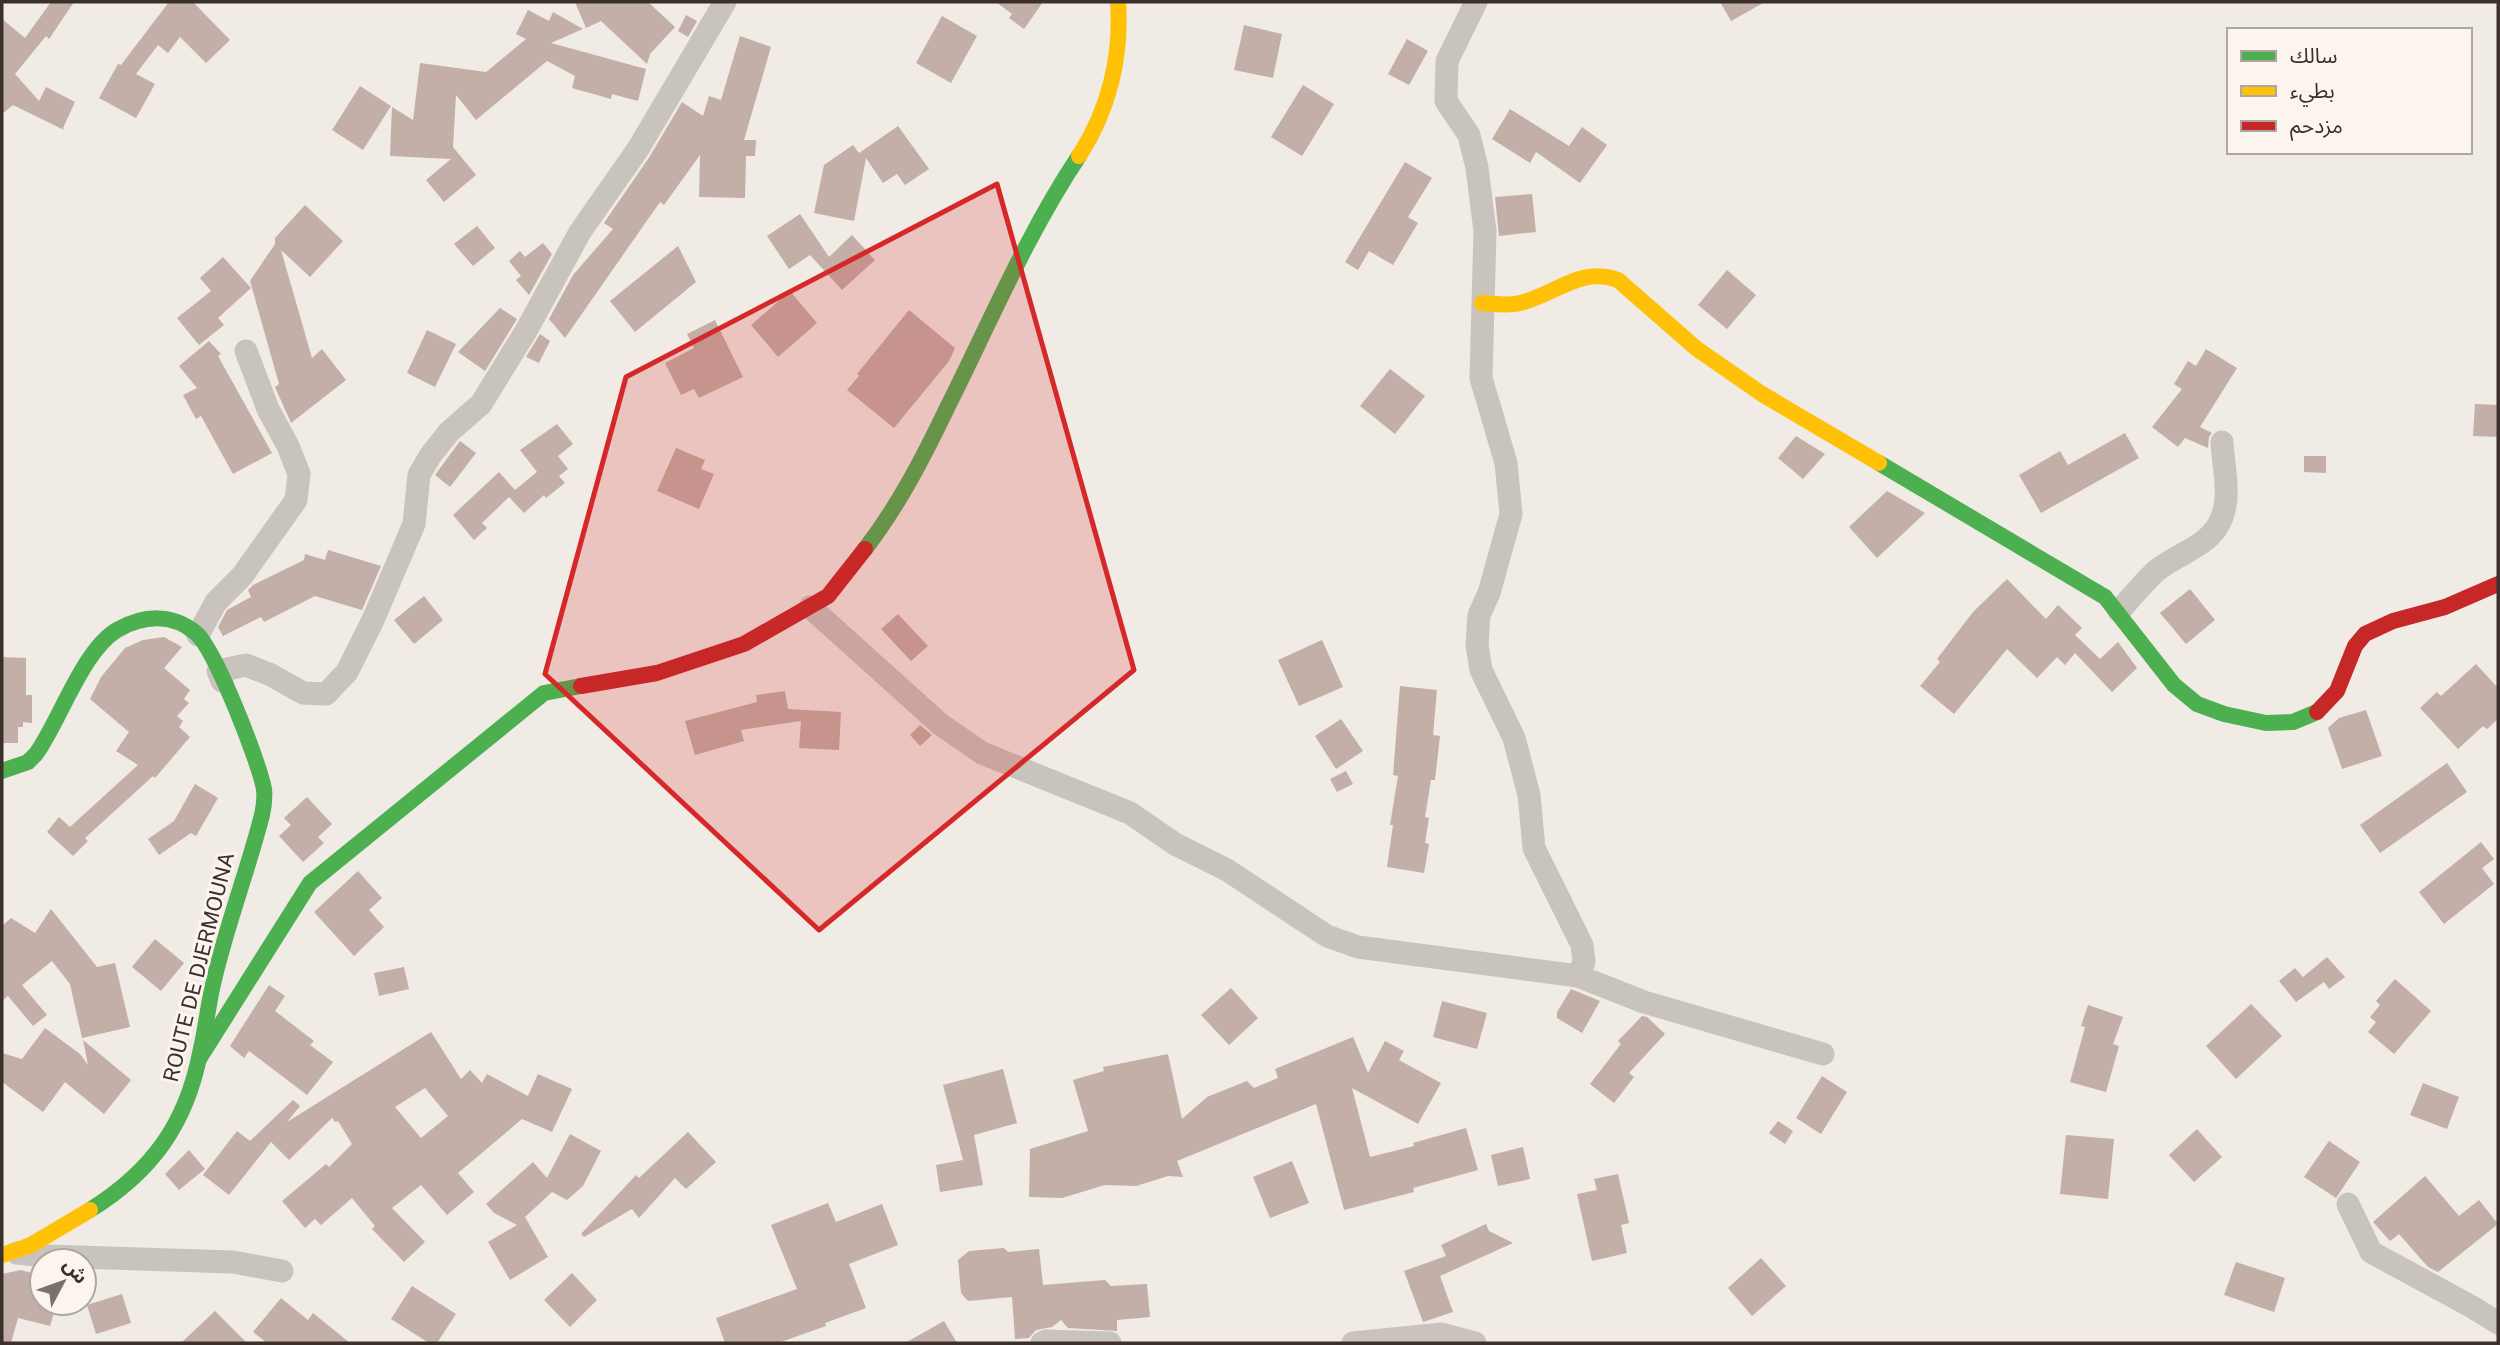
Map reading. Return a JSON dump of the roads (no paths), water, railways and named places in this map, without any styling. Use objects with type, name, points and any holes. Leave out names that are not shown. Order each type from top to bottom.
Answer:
[{"type":"street","points":[[223,683],[218,671],[246,666],[271,675],[303,694],[326,694],[347,672],[373,620],[414,524],[419,475],[449,432],[481,404],[526,331],[580,232],[638,149],[725,2]]},
{"type":"street","points":[[199,1059],[310,883],[544,693],[657,673],[744,643],[828,596],[886,522],[922,459],[1051,198],[1090,139],[1110,91],[1120,32],[1118,2]]},
{"type":"street","points":[[1476,2],[1447,61],[1446,101],[1469,135],[1477,169],[1485,231],[1481,378],[1506,464],[1511,514],[1489,593],[1479,615],[1477,645],[1481,670],[1514,738],[1529,795],[1534,848],[1583,945],[1584,962],[1578,976]]},
{"type":"street","points":[[1482,303],[1522,303],[1590,275],[1608,275],[1618,280],[1698,349],[1762,394],[2105,597],[2119,611],[2176,686],[2196,704],[2209,711],[2274,725],[2303,720],[2327,703],[2343,678],[2353,648],[2367,632],[2444,607],[2498,584]]},
{"type":"street","points":[[2,771],[32,760],[60,718],[84,666],[101,640],[130,622],[168,617],[198,635],[216,602],[242,576],[296,500],[299,474],[288,446],[268,409],[246,351]]},
{"type":"street","points":[[2119,611],[2154,573],[2172,559],[2201,544],[2216,530],[2223,516],[2226,499],[2222,442]]},
{"type":"street","points":[[810,607],[940,724],[982,753],[1130,813],[1175,844],[1227,870],[1327,936],[1358,947],[1578,976],[1644,1002],[1823,1054]]},
{"type":"street","name":"ROUTE DE DJERMOUNA","points":[[9,1254],[82,1215],[129,1185],[159,1153],[180,1120],[199,1059],[216,971],[265,798],[257,767],[223,683],[198,635]]},
{"type":"street","points":[[2347,1204],[2371,1252],[2498,1323]]},
{"type":"street","points":[[9,1254],[233,1262],[282,1271]]},
{"type":"street","points":[[1353,1343],[1442,1334],[1475,1343]]},
{"type":"street","points":[[1045,1343],[1110,1343]]}]
